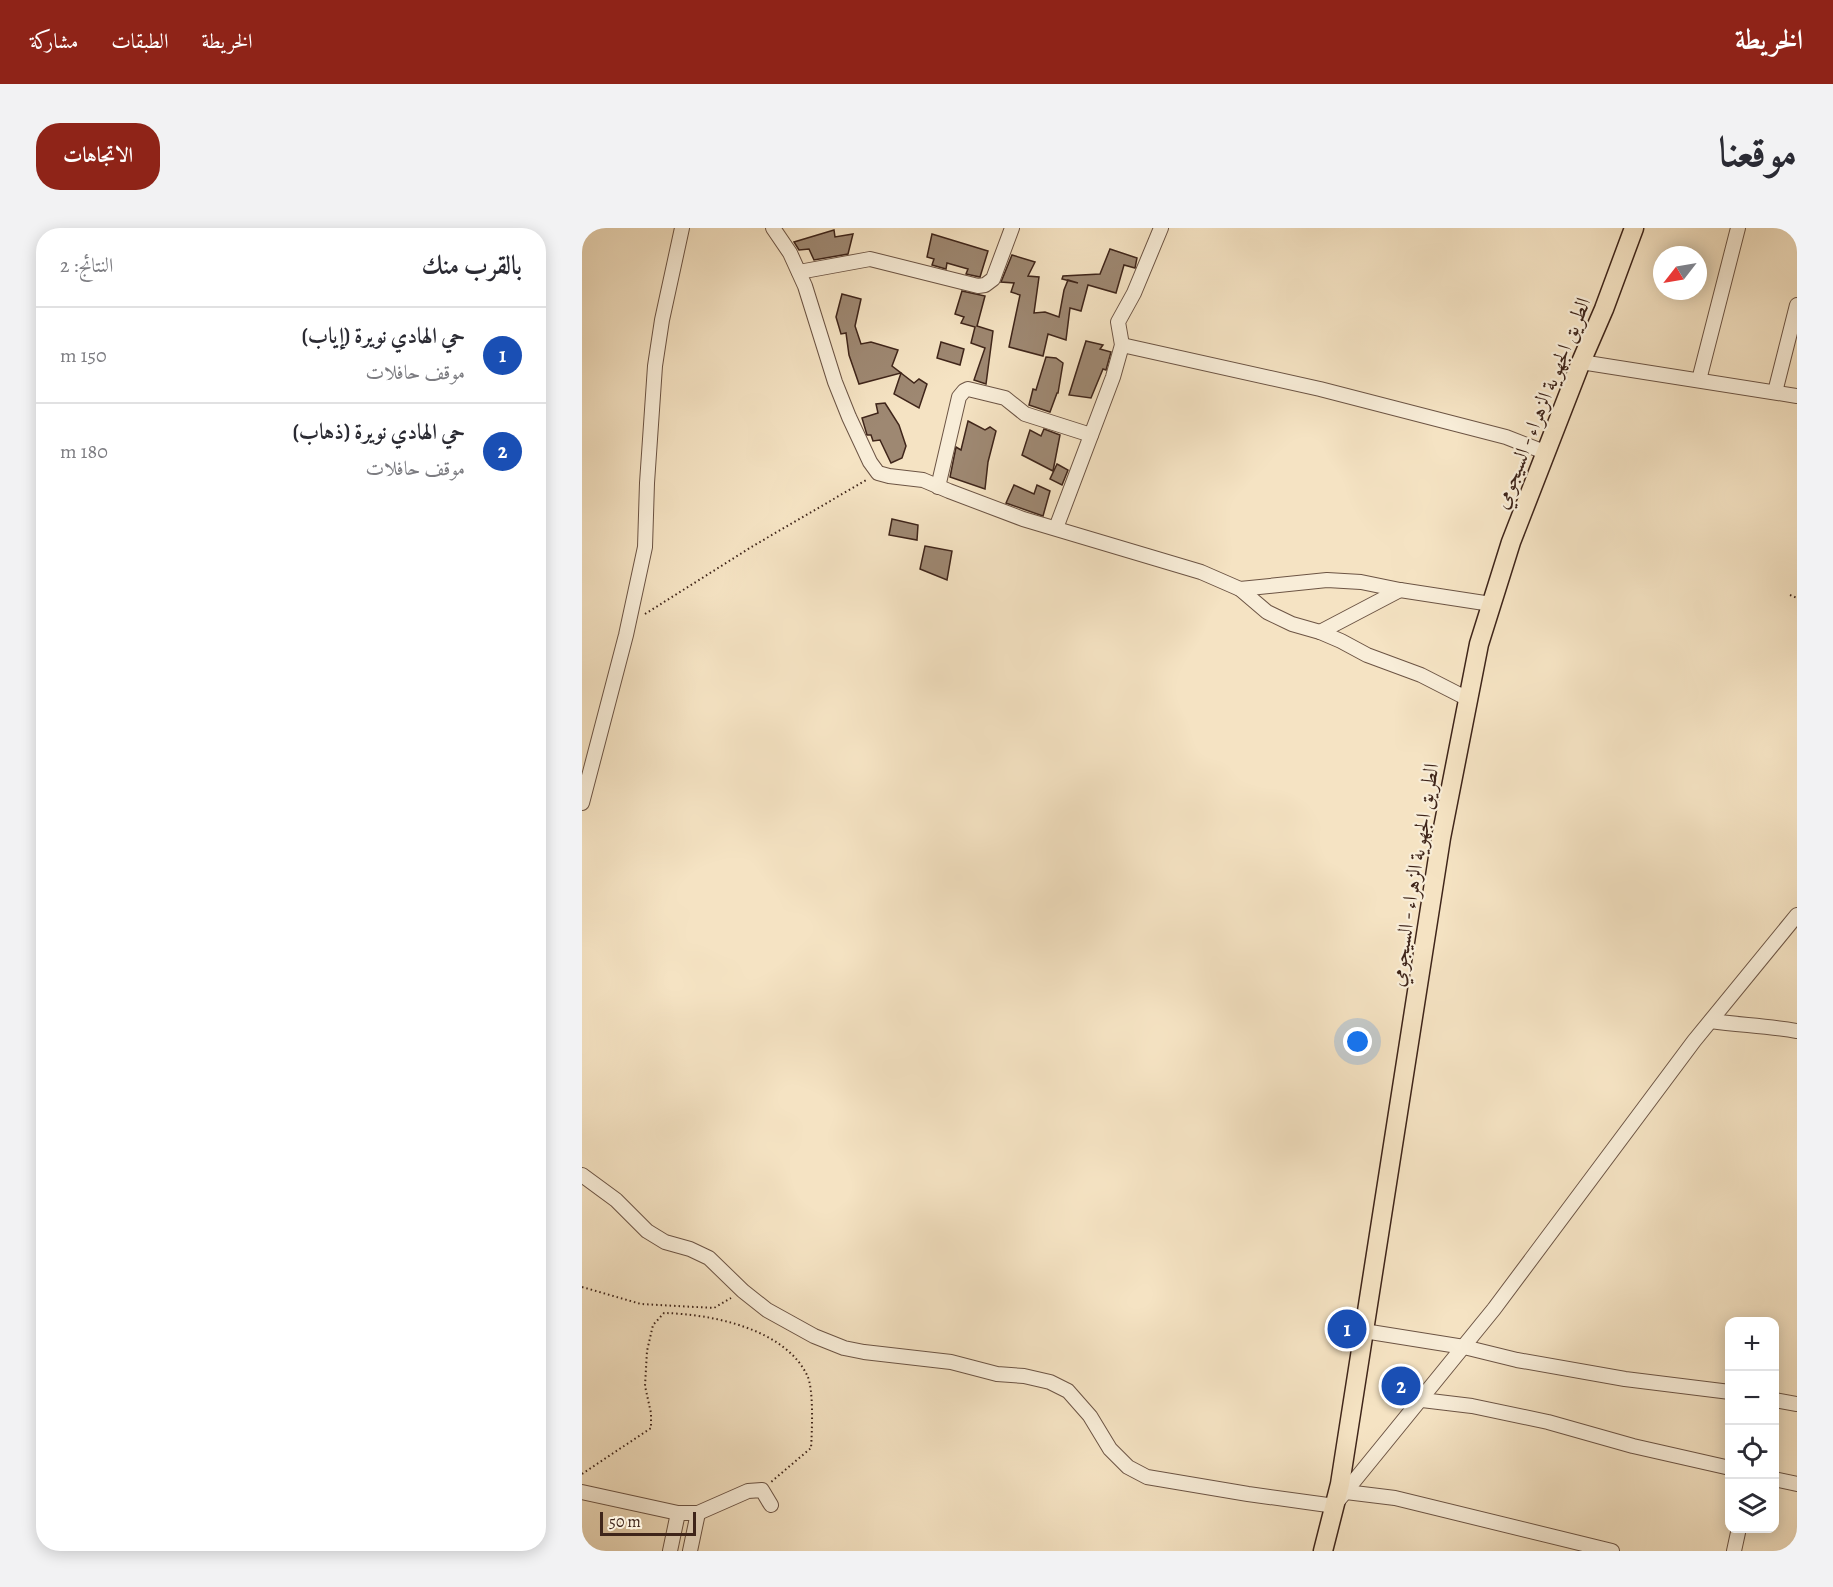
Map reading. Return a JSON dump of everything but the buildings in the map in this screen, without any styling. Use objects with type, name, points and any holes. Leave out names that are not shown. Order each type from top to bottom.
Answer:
[{"type":"main road","name":"الطريق الجهوية الزهراء - السيجومي","points":[[1323,1551],[1339,1500],[1441,838],[1479,644],[1511,542],[1634,228]]},
{"type":"street","points":[[582,803],[628,626],[645,548],[655,366],[662,320],[682,228]]},
{"type":"street","points":[[773,228],[790,253],[799,272],[846,408],[870,462],[878,472],[889,476],[923,480],[1023,519],[1201,572],[1240,589],[1267,612],[1292,624],[1320,632],[1367,654],[1421,675],[1468,699]]},
{"type":"street","points":[[799,272],[870,259],[978,286],[985,285],[993,279],[1012,228]]},
{"type":"street","points":[[1056,528],[1113,377],[1122,345],[1118,322],[1134,293],[1161,228]]},
{"type":"street","points":[[1699,380],[1738,228]]},
{"type":"street","points":[[1775,392],[1797,305]]},
{"type":"street","points":[[1122,345],[1366,400],[1506,437],[1547,453]]},
{"type":"street","points":[[1581,362],[1797,396]]},
{"type":"street","points":[[938,487],[959,397],[964,390],[1005,398],[1025,414],[1091,435]]},
{"type":"street","points":[[1240,589],[1327,580],[1361,582],[1491,604]]},
{"type":"street","points":[[1320,632],[1400,590]]},
{"type":"street","points":[[1339,1500],[1464,1347],[1711,1021],[1797,915]]},
{"type":"street","points":[[1711,1021],[1797,1031]]},
{"type":"street","points":[[582,1175],[616,1200],[647,1231],[665,1242],[690,1249],[709,1258],[743,1291],[787,1323],[844,1348],[951,1362],[997,1374],[1024,1376],[1050,1382],[1068,1391],[1090,1416],[1110,1449],[1128,1467],[1147,1477],[1248,1494],[1339,1500],[1395,1498],[1612,1551]]},
{"type":"street","points":[[1364,1331],[1464,1347],[1517,1360],[1625,1379],[1725,1391]]},
{"type":"street","points":[[1422,1400],[1472,1406],[1548,1422],[1622,1443],[1725,1467]]},
{"type":"street","points":[[1779,1402],[1797,1404]]},
{"type":"street","points":[[1779,1480],[1797,1484]]},
{"type":"street","points":[[582,1492],[678,1513],[698,1513],[748,1491],[762,1490],[771,1504]]},
{"type":"street","points":[[670,1551],[678,1513]]},
{"type":"street","points":[[690,1551],[698,1513]]},
{"type":"street","points":[[1734,1551],[1738,1533]]},
{"type":"path","points":[[628,626],[661,602],[878,472]]},
{"type":"path","points":[[1790,595],[1797,598]]},
{"type":"path","points":[[582,1285],[640,1304],[714,1308],[743,1291]]},
{"type":"path","points":[[582,1474],[651,1428],[651,1413],[645,1386],[647,1351],[652,1325],[664,1313],[693,1314],[750,1328],[792,1355],[808,1376],[813,1419],[811,1448],[762,1490]]},
{"type":"place","name":"حي الهادي نويرة (إياب)","points":[[1347,1329]]},
{"type":"place","name":"حي الهادي نويرة (ذهاب)","points":[[1401,1386]]}]
